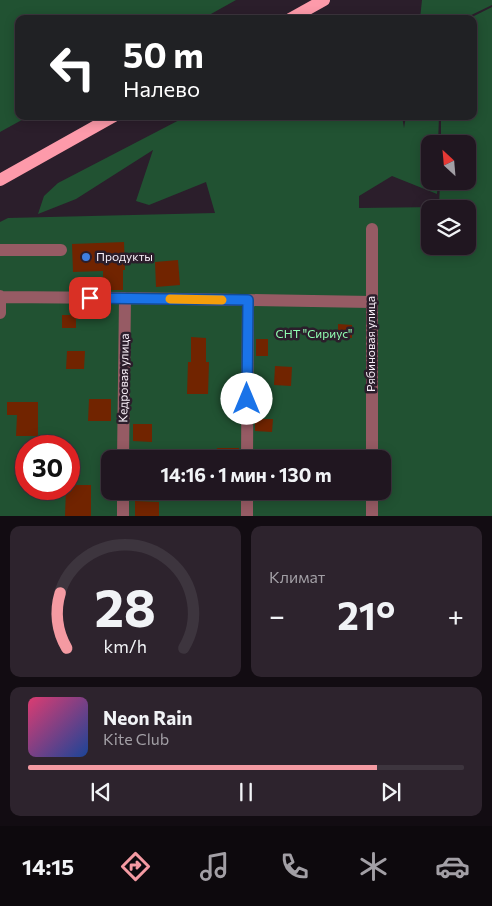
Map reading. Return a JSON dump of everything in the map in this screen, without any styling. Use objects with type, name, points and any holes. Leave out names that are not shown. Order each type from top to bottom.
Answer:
[{"type":"main road","points":[[297,15],[324,0]]},
{"type":"main road","points":[[0,180],[107,120]]},
{"type":"street","name":"Рябиновая улица","points":[[372,229],[372,450]]},
{"type":"street","points":[[0,250],[61,250]]},
{"type":"street","points":[[0,313],[0,297],[371,302]]},
{"type":"street","name":"Кедровая улица","points":[[123,450],[125,298]]},
{"type":"street","points":[[247,450],[248,300]]},
{"type":"street","points":[[123,500],[123,516]]},
{"type":"street","points":[[247,500],[247,516]]},
{"type":"street","points":[[372,500],[372,516]]},
{"type":"green space","points":[[0,0],[236,0],[209,15],[15,15],[15,120],[22,120],[0,132]]},
{"type":"green space","points":[[422,0],[492,0],[492,5],[471,15],[420,15]]},
{"type":"green space","name":"СНТ \"Сириус\"","points":[[492,7],[492,516],[0,516],[0,222],[8,218],[215,213],[206,182],[149,205],[136,201],[153,150],[76,199],[38,214],[44,196],[58,183],[179,120],[403,120],[404,128],[405,120],[439,120],[438,135],[421,135],[421,188],[392,176],[359,196],[359,208],[421,207],[421,255],[476,255],[476,200],[439,200],[440,190],[476,190],[476,135],[441,135],[441,120],[477,120],[476,15]]},
{"type":"green space","name":"СНТ \"Сириус\"","points":[[427,190],[437,190],[437,194]]},
{"type":"building","points":[[124,242],[125,270],[123,270],[123,290],[103,290],[103,271],[73,272],[72,244]]},
{"type":"building","points":[[178,260],[180,285],[156,287],[155,262]]},
{"type":"building","points":[[62,315],[76,315],[76,328],[62,328]]},
{"type":"building","points":[[338,324],[352,325],[352,338],[338,337]]},
{"type":"building","points":[[191,337],[206,338],[206,362],[209,362],[208,394],[187,394],[188,362],[191,362]]},
{"type":"building","points":[[256,339],[268,339],[268,356],[256,356]]},
{"type":"building","points":[[67,351],[85,351],[84,369],[66,369]]},
{"type":"building","points":[[275,366],[292,367],[291,386],[274,385]]},
{"type":"building","points":[[89,399],[111,399],[111,421],[88,421]]},
{"type":"building","points":[[7,402],[38,402],[38,435],[16,435],[17,415],[7,415]]},
{"type":"building","points":[[255,419],[273,419],[272,432],[255,431]]},
{"type":"building","points":[[133,424],[152,424],[152,442],[133,441]]},
{"type":"building","points":[[217,448],[239,448],[239,450],[217,450]]},
{"type":"building","points":[[80,485],[91,485],[91,516],[65,516],[66,500],[80,500]]},
{"type":"building","points":[[135,501],[159,502],[159,516],[135,516]]},
{"type":"slow traffic","points":[[170,299],[222,300]]},
{"type":"place","name":"Продукты","points":[[86,257]]},
{"type":"route","points":[[90,298],[248,300],[247,399]]}]
